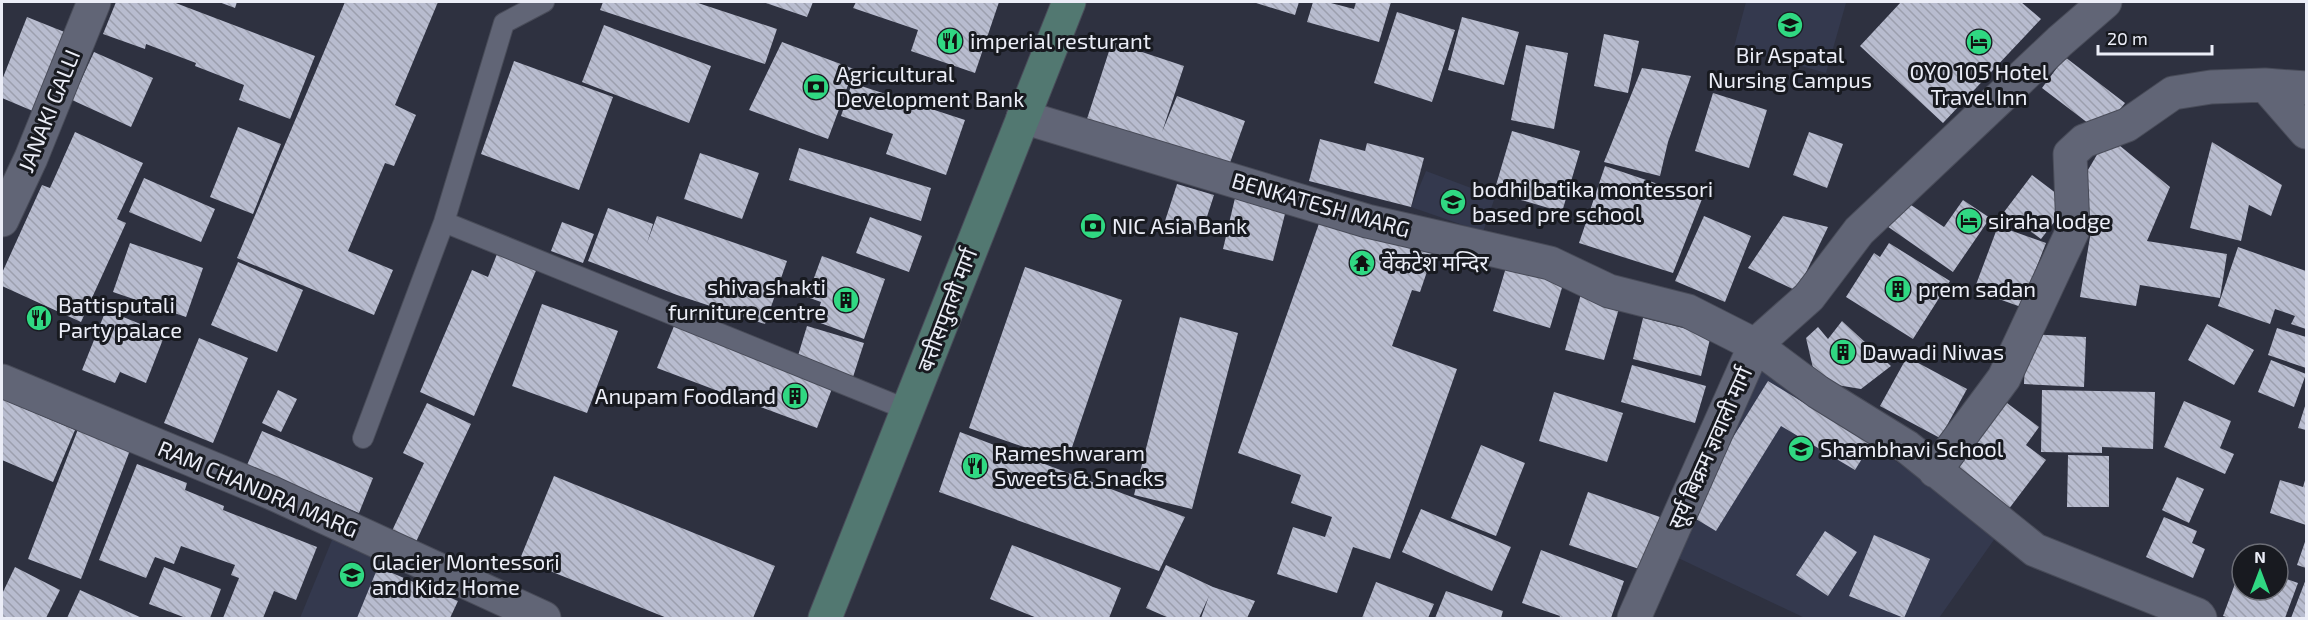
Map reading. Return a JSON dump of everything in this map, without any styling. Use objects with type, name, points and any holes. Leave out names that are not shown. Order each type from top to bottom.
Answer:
[{"type":"main road","name":"बत्तीसपुतली मार्ग","points":[[825,618],[1069,2]]},
{"type":"street","name":"JANAKI GALLI","points":[[2,220],[31,158],[94,2]]},
{"type":"street","points":[[2105,2],[2060,41],[1859,231],[1809,297],[1755,345],[1818,392],[1907,447],[2035,550],[2198,615],[2200,618]]},
{"type":"street","points":[[1935,471],[2004,378],[2073,230],[2070,154],[2084,141],[2127,125],[2173,93],[2211,87],[2265,85],[2307,88]]},
{"type":"street","points":[[2265,85],[2307,132]]},
{"type":"street","name":"BENKATESH MARG","points":[[1023,117],[1367,221],[1550,263],[1609,291],[1688,311]]},
{"type":"street","name":"सूर्य बिक्रम ज्ञवाली मार्ग","points":[[1634,618],[1755,345],[1688,311]]},
{"type":"street","name":"RAM CHANDRA MARG","points":[[2,381],[273,493],[544,618]]},
{"type":"lane","points":[[363,438],[444,222],[504,23],[544,2]]},
{"type":"lane","points":[[444,222],[908,410]]},
{"type":"shaded area","name":"Bir Aspatal Nursing Campus","points":[[1746,2],[1846,3],[1826,73],[1734,47]]},
{"type":"shaded area","name":"bodhi batika montessori based pre school","points":[[1426,171],[1495,197],[1483,232],[1411,207]]},
{"type":"shaded area","name":"Shambhavi School","points":[[1761,365],[1998,534],[1939,618],[1805,618],[1674,556]]},
{"type":"shaded area","name":"Glacier Montessori and Kidz Home","points":[[339,523],[397,541],[372,618],[300,618]]},
{"type":"building","points":[[116,2],[173,2],[315,56],[290,119],[239,100],[244,85],[195,66],[196,63],[146,44],[145,49],[103,34]]},
{"type":"building","points":[[219,2],[237,2],[235,8]]},
{"type":"building","points":[[345,2],[438,2],[395,105],[416,115],[394,166],[385,163],[348,251],[393,270],[374,315],[237,258]]},
{"type":"building","points":[[603,2],[695,2],[777,29],[765,64],[600,10]]},
{"type":"building","points":[[763,2],[813,2],[807,17]]},
{"type":"building","name":"imperial resturant","points":[[856,2],[999,2],[975,73],[911,51],[918,30],[853,8]]},
{"type":"building","points":[[1253,2],[1299,2],[1295,15]]},
{"type":"building","points":[[1313,2],[1327,2],[1354,9],[1356,2],[1391,2],[1379,42],[1307,22]]},
{"type":"building","points":[[1901,2],[2021,2],[2041,19],[1943,123],[1860,46]]},
{"type":"building","points":[[1397,12],[1455,30],[1432,102],[1374,83]]},
{"type":"building","points":[[27,17],[72,35],[40,114],[2,98],[2,80]]},
{"type":"building","points":[[1462,17],[1519,32],[1504,85],[1448,70]]},
{"type":"building","points":[[604,25],[711,66],[689,123],[582,82]]},
{"type":"building","points":[[1604,34],[1639,41],[1628,93],[1594,86]]},
{"type":"building","points":[[782,42],[854,69],[828,139],[749,110]]},
{"type":"building","points":[[1112,42],[1184,66],[1162,132],[1177,96],[1245,121],[1227,171],[1086,122]]},
{"type":"building","points":[[1526,45],[1568,53],[1554,129],[1511,120]]},
{"type":"building","points":[[94,52],[153,78],[131,127],[72,100]]},
{"type":"building","points":[[2065,57],[2125,103],[2101,133],[2042,88]]},
{"type":"building","points":[[514,61],[613,97],[579,190],[481,154]]},
{"type":"building","points":[[1642,68],[1691,76],[1668,142],[1660,176],[1604,162]]},
{"type":"building","points":[[852,83],[965,120],[946,175],[886,154],[893,134],[841,116]]},
{"type":"building","points":[[1713,93],[1767,110],[1749,168],[1695,151]]},
{"type":"building","points":[[238,127],[281,144],[253,214],[210,197]]},
{"type":"building","points":[[1512,131],[1580,151],[1562,212],[1494,192]]},
{"type":"building","points":[[75,132],[143,163],[117,219],[126,223],[81,322],[2,286],[2,273],[42,185],[50,188]]},
{"type":"building","points":[[1809,132],[1843,144],[1827,188],[1793,175]]},
{"type":"building","points":[[2108,136],[2170,187],[2147,241],[2227,254],[2220,298],[2140,285],[2136,306],[2080,297],[2091,231],[2075,192]]},
{"type":"building","points":[[1320,139],[1365,151],[1367,143],[1424,158],[1411,207],[1309,181]]},
{"type":"building","points":[[2212,142],[2282,185],[2271,216],[2249,205],[2241,241],[2190,228]]},
{"type":"building","points":[[799,148],[931,188],[921,221],[789,180]]},
{"type":"building","points":[[700,153],[759,173],[742,219],[684,199]]},
{"type":"building","points":[[1605,166],[1702,199],[1673,273],[1579,243]]},
{"type":"building","points":[[2032,175],[2069,203],[2041,239],[2004,212]]},
{"type":"building","points":[[144,178],[215,209],[201,242],[129,212]]},
{"type":"building","points":[[1177,184],[1214,195],[1202,232],[1165,221]]},
{"type":"building","points":[[1235,198],[1286,210],[1273,261],[1223,249]]},
{"type":"building","points":[[1902,199],[1944,227],[1963,200],[1990,218],[1953,272],[1884,224]]},
{"type":"building","points":[[608,208],[653,224],[647,243],[657,216],[787,261],[765,324],[677,295],[588,261]]},
{"type":"building","points":[[1322,215],[1433,254],[1420,292],[1412,290],[1392,346],[1457,369],[1390,559],[1353,547],[1337,593],[1277,574],[1293,527],[1325,537],[1332,517],[1291,503],[1301,475],[1238,453]]},
{"type":"building","points":[[1704,216],[1751,236],[1725,302],[1675,281]]},
{"type":"building","points":[[1783,216],[1828,227],[1797,291],[1748,268]]},
{"type":"building","points":[[870,217],[922,236],[909,272],[856,253]]},
{"type":"building","points":[[562,222],[594,234],[583,263],[551,251]]},
{"type":"building","points":[[1998,226],[2046,243],[2021,307],[1974,290]]},
{"type":"building","points":[[130,243],[203,268],[186,317],[113,292]]},
{"type":"building","name":"prem sadan","points":[[1889,243],[1950,281],[1913,339],[1846,297],[1874,253],[1880,257]]},
{"type":"building","points":[[2238,247],[2306,271],[2306,329],[2291,324],[2295,316],[2275,309],[2270,324],[2218,306]]},
{"type":"building","points":[[499,249],[538,266],[474,416],[420,392],[472,270],[488,277]]},
{"type":"building","name":"shiva shakti furniture centre","points":[[822,256],[885,279],[864,339],[815,321],[821,302],[807,297]]},
{"type":"building","points":[[238,262],[303,290],[277,352],[211,325]]},
{"type":"building","points":[[1507,264],[1564,281],[1550,328],[1493,311]]},
{"type":"building","points":[[1025,267],[1122,300],[1067,462],[969,428]]},
{"type":"building","points":[[1581,294],[1620,305],[1604,360],[1565,350]]},
{"type":"building","points":[[542,304],[618,331],[587,413],[512,386]]},
{"type":"building","points":[[106,310],[165,334],[146,383],[120,372],[115,383],[82,370]]},
{"type":"building","points":[[1180,317],[1238,333],[1192,509],[1134,495]]},
{"type":"building","points":[[1643,318],[1711,335],[1701,376],[1633,359]]},
{"type":"building","name":"Dawadi Niwas","points":[[1842,321],[1891,366],[1861,389],[1837,385],[1813,368],[1806,338],[1818,327],[1828,339]]},
{"type":"building","points":[[2207,324],[2254,350],[2234,385],[2188,360]]},
{"type":"building","points":[[674,326],[833,386],[817,428],[657,368]]},
{"type":"building","points":[[807,326],[864,343],[853,377],[797,359]]},
{"type":"building","points":[[2277,328],[2306,337],[2306,368],[2268,355]]},
{"type":"building","points":[[2026,334],[2086,337],[2084,387],[2024,384]]},
{"type":"building","points":[[199,338],[248,358],[213,443],[164,423]]},
{"type":"building","points":[[1907,357],[1967,389],[1940,438],[1880,406]]},
{"type":"building","points":[[2271,360],[2306,374],[2294,407],[2258,392]]},
{"type":"building","points":[[1632,365],[1706,386],[1695,423],[1621,402]]},
{"type":"building","points":[[1768,381],[1871,444],[1855,470],[1781,426],[1716,531],[1686,513]]},
{"type":"building","points":[[278,390],[297,399],[281,432],[262,423]]},
{"type":"building","points":[[2042,390],[2155,392],[2153,449],[2102,447],[2102,453],[2041,452]]},
{"type":"building","points":[[1554,392],[1623,413],[1607,462],[1539,441]]},
{"type":"building","points":[[2,399],[75,430],[53,482],[2,460]]},
{"type":"building","points":[[2003,400],[2039,427],[2026,445],[2046,460],[2005,514],[1948,472]]},
{"type":"building","points":[[2184,401],[2231,421],[2220,448],[2234,454],[2225,474],[2164,447]]},
{"type":"building","points":[[427,403],[471,424],[415,544],[391,533],[424,463],[403,453]]},
{"type":"building","points":[[2306,403],[2306,430],[2298,428]]},
{"type":"building","points":[[80,424],[132,445],[81,579],[28,559]]},
{"type":"building","points":[[262,431],[373,478],[359,513],[247,465]]},
{"type":"building","points":[[960,432],[1185,517],[1159,571],[939,492]]},
{"type":"building","points":[[1481,445],[1525,463],[1496,536],[1451,518]]},
{"type":"building","points":[[2068,455],[2109,456],[2109,507],[2067,507]]},
{"type":"building","points":[[137,464],[187,483],[185,490],[224,506],[223,510],[317,547],[296,600],[274,591],[263,618],[223,618],[239,578],[231,575],[235,565],[181,546],[174,564],[155,557],[146,578],[99,560]]},
{"type":"building","points":[[554,476],[775,566],[753,618],[667,618],[520,559]]},
{"type":"building","points":[[2177,477],[2204,489],[2189,523],[2162,510]]},
{"type":"building","points":[[2306,477],[2306,525],[2270,513],[2280,480],[2303,487]]},
{"type":"building","points":[[1588,492],[1660,517],[1642,570],[1569,545]]},
{"type":"building","points":[[1421,509],[1511,547],[1492,591],[1402,552]]},
{"type":"building","points":[[2164,517],[2197,531],[2192,543],[2205,549],[2193,578],[2146,557]]},
{"type":"building","points":[[1825,531],[1857,552],[1828,596],[1796,575]]},
{"type":"building","points":[[1874,535],[1930,559],[1904,618],[1849,596]]},
{"type":"building","points":[[2306,539],[2306,568],[2297,565]]},
{"type":"building","points":[[1012,545],[1121,588],[1109,618],[1037,618],[990,599]]},
{"type":"building","points":[[1541,550],[1624,581],[1611,618],[1559,618],[1560,616],[1522,603]]},
{"type":"building","points":[[1166,565],[1213,587],[1255,601],[1247,618],[1201,618],[1209,596],[1199,618],[1169,618],[1146,608]]},
{"type":"building","points":[[15,567],[60,590],[46,618],[2,618],[2,594]]},
{"type":"building","points":[[164,567],[221,589],[210,618],[186,618],[149,604]]},
{"type":"building","points":[[378,567],[458,601],[450,618],[357,618]]},
{"type":"building","points":[[2306,579],[2306,618],[2291,618]]},
{"type":"building","points":[[2290,580],[2298,583],[2285,618],[2223,616],[2230,597],[2230,602],[2290,602]]},
{"type":"building","points":[[1376,582],[1434,604],[1428,618],[1362,618]]},
{"type":"building","points":[[80,590],[142,618],[67,618]]},
{"type":"building","points":[[1446,591],[1503,611],[1501,618],[1435,618]]},
{"type":"place","name":"Bir Aspatal Nursing Campus","points":[[1790,25]]},
{"type":"place","name":"imperial resturant","points":[[950,41]]},
{"type":"place","name":"OYO 105 Hotel Travel Inn","points":[[1979,42]]},
{"type":"place","name":"Agricultural Development Bank","points":[[816,87]]},
{"type":"place","name":"bodhi batika montessori based pre school","points":[[1453,202]]},
{"type":"place","name":"siraha lodge","points":[[1969,221]]},
{"type":"place","name":"NIC Asia Bank","points":[[1093,226]]},
{"type":"place","name":"वेंकटेश मन्दिर","points":[[1362,263]]},
{"type":"place","name":"prem sadan","points":[[1898,289]]},
{"type":"place","name":"shiva shakti furniture centre","points":[[846,300]]},
{"type":"place","name":"Battisputali Party palace","points":[[39,318]]},
{"type":"place","name":"Dawadi Niwas","points":[[1843,352]]},
{"type":"place","name":"Anupam Foodland","points":[[795,396]]},
{"type":"place","name":"Shambhavi School","points":[[1801,449]]},
{"type":"place","name":"Rameshwaram Sweets & Snacks","points":[[975,466]]},
{"type":"place","name":"Glacier Montessori and Kidz Home","points":[[352,575]]}]
